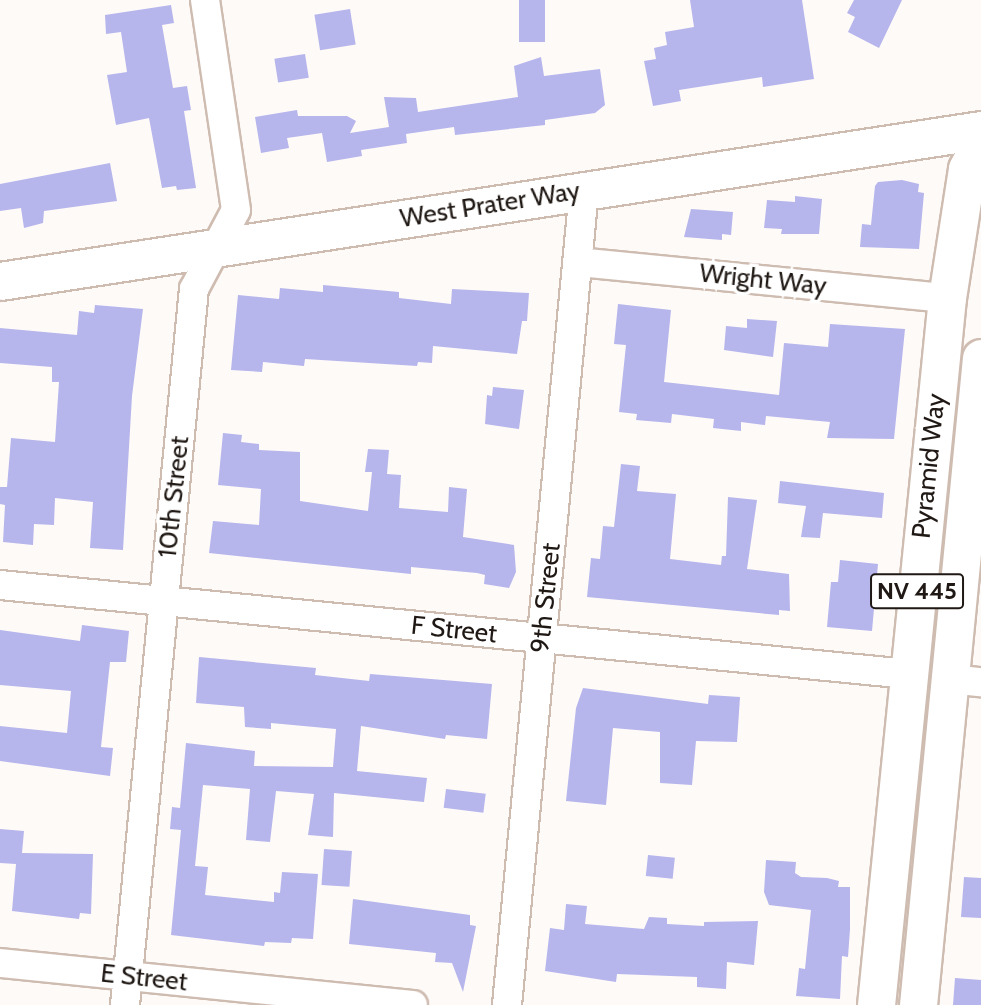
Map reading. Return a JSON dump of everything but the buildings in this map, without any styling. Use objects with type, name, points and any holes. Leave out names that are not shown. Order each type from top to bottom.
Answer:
[{"type":"main road","name":"West Prater Way","points":[[0,281],[981,130]]},
{"type":"main road","name":"Pyramid Way","points":[[876,1005],[947,298],[967,169],[981,142]]},
{"type":"main road","name":"Pyramid Way","points":[[918,1005],[965,681],[981,358]]},
{"type":"street","name":"10th Street","points":[[125,1005],[194,289],[213,248],[236,210],[205,0]]},
{"type":"street","name":"9th Street","points":[[506,1005],[584,191]]},
{"type":"street","name":"Wright Way","points":[[578,262],[947,298]]},
{"type":"street","name":"F Street","points":[[0,586],[908,674]]},
{"type":"street","name":"E Street","points":[[0,963],[413,1005]]}]
